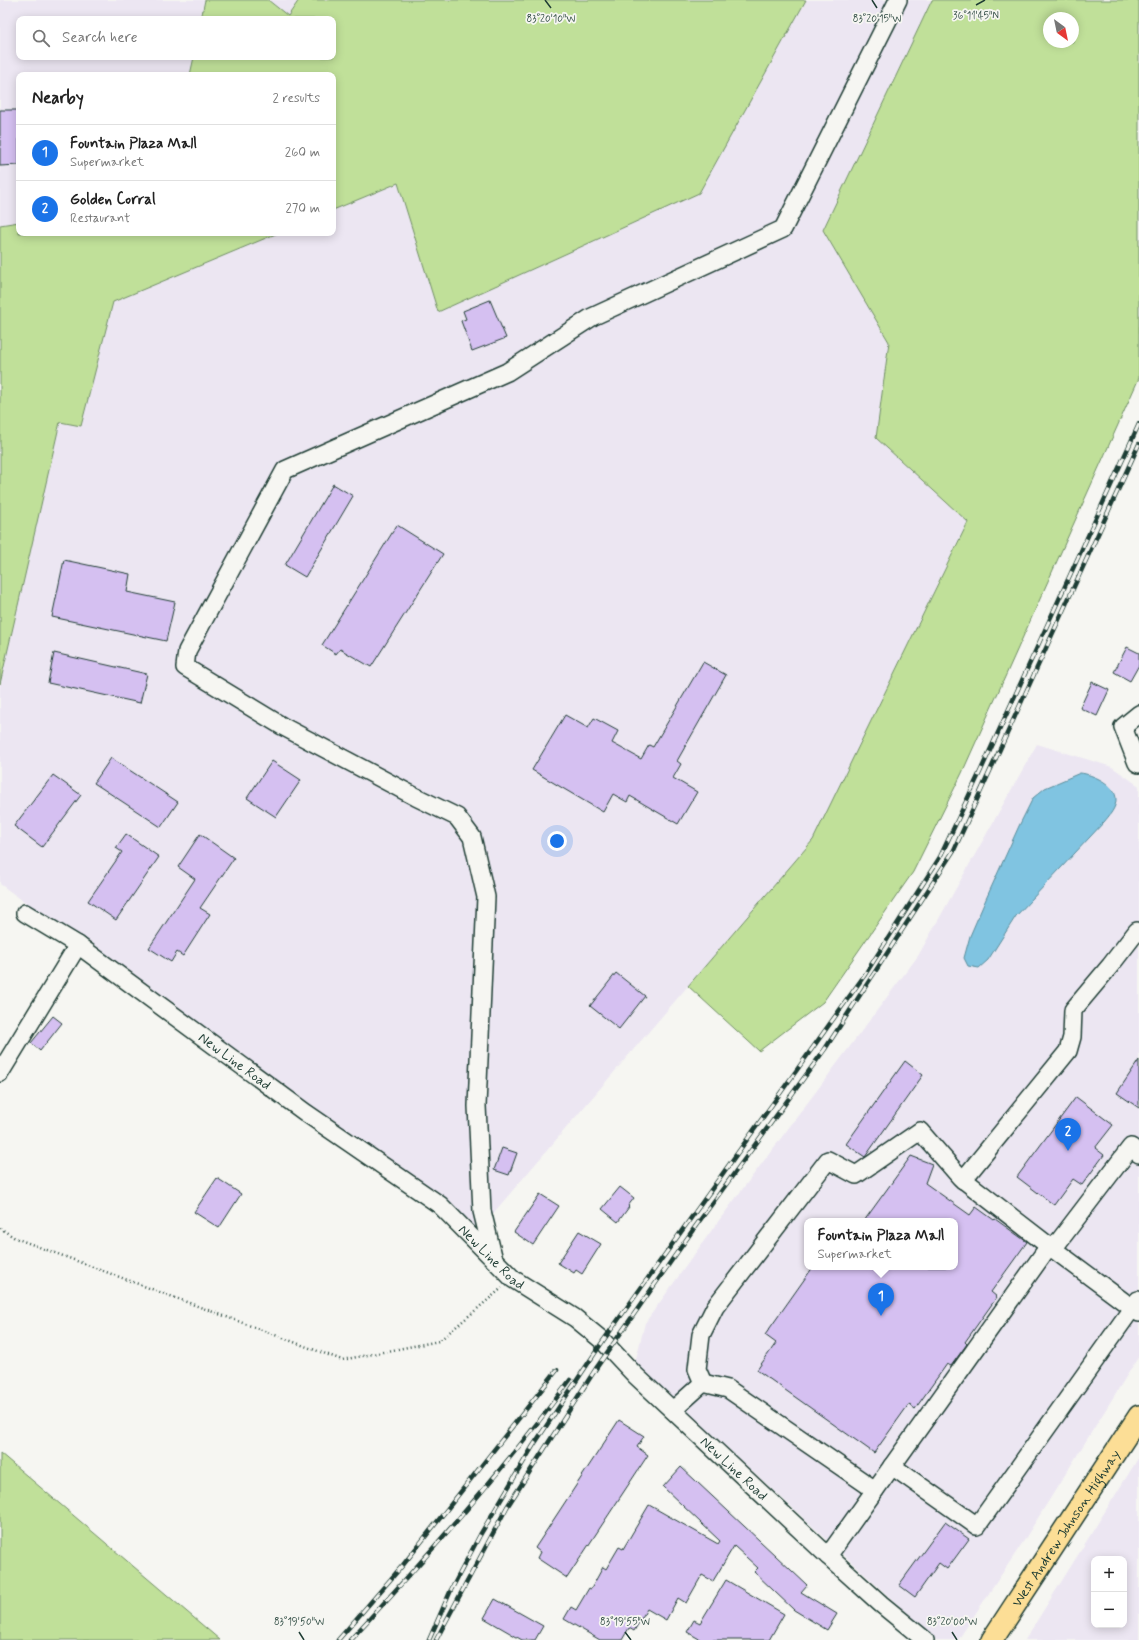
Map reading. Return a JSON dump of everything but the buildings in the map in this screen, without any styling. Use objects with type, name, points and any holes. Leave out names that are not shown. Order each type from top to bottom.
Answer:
[{"type":"main road","name":"West Andrew Johnson Highway","points":[[992,1640],[1139,1416]]},
{"type":"street","points":[[494,1260],[482,1211],[477,1106],[486,897],[472,837],[457,817],[282,726],[186,667],[187,651],[285,470],[507,372],[592,317],[783,229],[898,0]]},
{"type":"street","points":[[1138,763],[1123,727],[1139,714]]},
{"type":"street","name":"New Line Road","points":[[25,913],[78,945],[306,1113],[440,1205],[513,1279],[575,1318],[603,1341],[635,1375],[828,1556],[881,1604],[925,1640]]},
{"type":"street","points":[[963,1180],[1068,1051],[1072,1037],[1073,1010],[1137,931],[1139,932]]},
{"type":"street","points":[[0,1073],[78,945]]},
{"type":"street","points":[[703,1383],[697,1369],[701,1335],[715,1307],[828,1160],[856,1175],[920,1130],[963,1180],[1051,1247],[1137,1307],[977,1526],[892,1466]]},
{"type":"street","points":[[828,1556],[1051,1247],[1131,1147],[1139,1154]]},
{"type":"street","points":[[673,1410],[703,1383]]},
{"type":"street","points":[[703,1383],[728,1389],[875,1490]]},
{"type":"path","points":[[0,1228],[15,1238],[342,1360],[439,1341],[513,1279]]},
{"type":"shaded area","points":[[0,0],[205,0],[202,16],[16,16],[16,60],[193,60],[191,72],[16,72],[16,222],[0,225]]},
{"type":"shaded area","points":[[268,0],[299,0],[288,16]]},
{"type":"shaded area","points":[[806,0],[932,0],[823,230],[889,342],[876,438],[968,521],[813,840],[478,1231],[0,884],[0,684],[60,422],[81,426],[113,302],[271,236],[336,236],[336,209],[398,183],[438,312],[699,193]]},
{"type":"shaded area","points":[[1037,744],[1112,767],[1139,786],[1139,1356],[1023,1542],[958,1640],[936,1640],[635,1363],[645,1323],[714,1227],[918,956]]},
{"type":"shaded area","points":[[1139,1457],[1139,1640],[1025,1640]]},
{"type":"green space","points":[[205,0],[268,0],[288,16],[202,16]]},
{"type":"green space","points":[[299,0],[806,0],[699,193],[438,312],[398,183],[336,209],[336,72],[191,72],[193,60],[336,60],[336,16],[288,16]]},
{"type":"green space","points":[[932,0],[1139,0],[1139,378],[962,773],[913,872],[823,1002],[759,1051],[688,986],[813,840],[968,522],[876,438],[889,342],[823,230]]},
{"type":"green space","points":[[16,222],[16,236],[271,236],[113,302],[81,426],[60,422],[0,684],[0,225]]},
{"type":"green space","points":[[0,1453],[220,1640],[0,1640]]},
{"type":"water","points":[[1080,773],[1097,778],[1108,785],[1115,795],[1116,800],[1112,812],[1016,916],[988,960],[979,968],[968,966],[964,958],[970,936],[1033,798],[1045,788]]},
{"type":"railway","points":[[429,1640],[451,1590],[480,1535],[533,1446],[603,1341],[864,976],[940,857],[1139,424]]},
{"type":"railway","points":[[436,1640],[507,1507],[597,1367],[695,1227],[825,1049],[954,850],[1139,444]]},
{"type":"railway","points":[[338,1640],[403,1565],[557,1370]]},
{"type":"railway","points":[[350,1640],[464,1513],[570,1380]]},
{"type":"place","name":"Golden Corral","points":[[1068,1151]]},
{"type":"place","name":"Fountain Plaza Mall","points":[[881,1316]]}]
